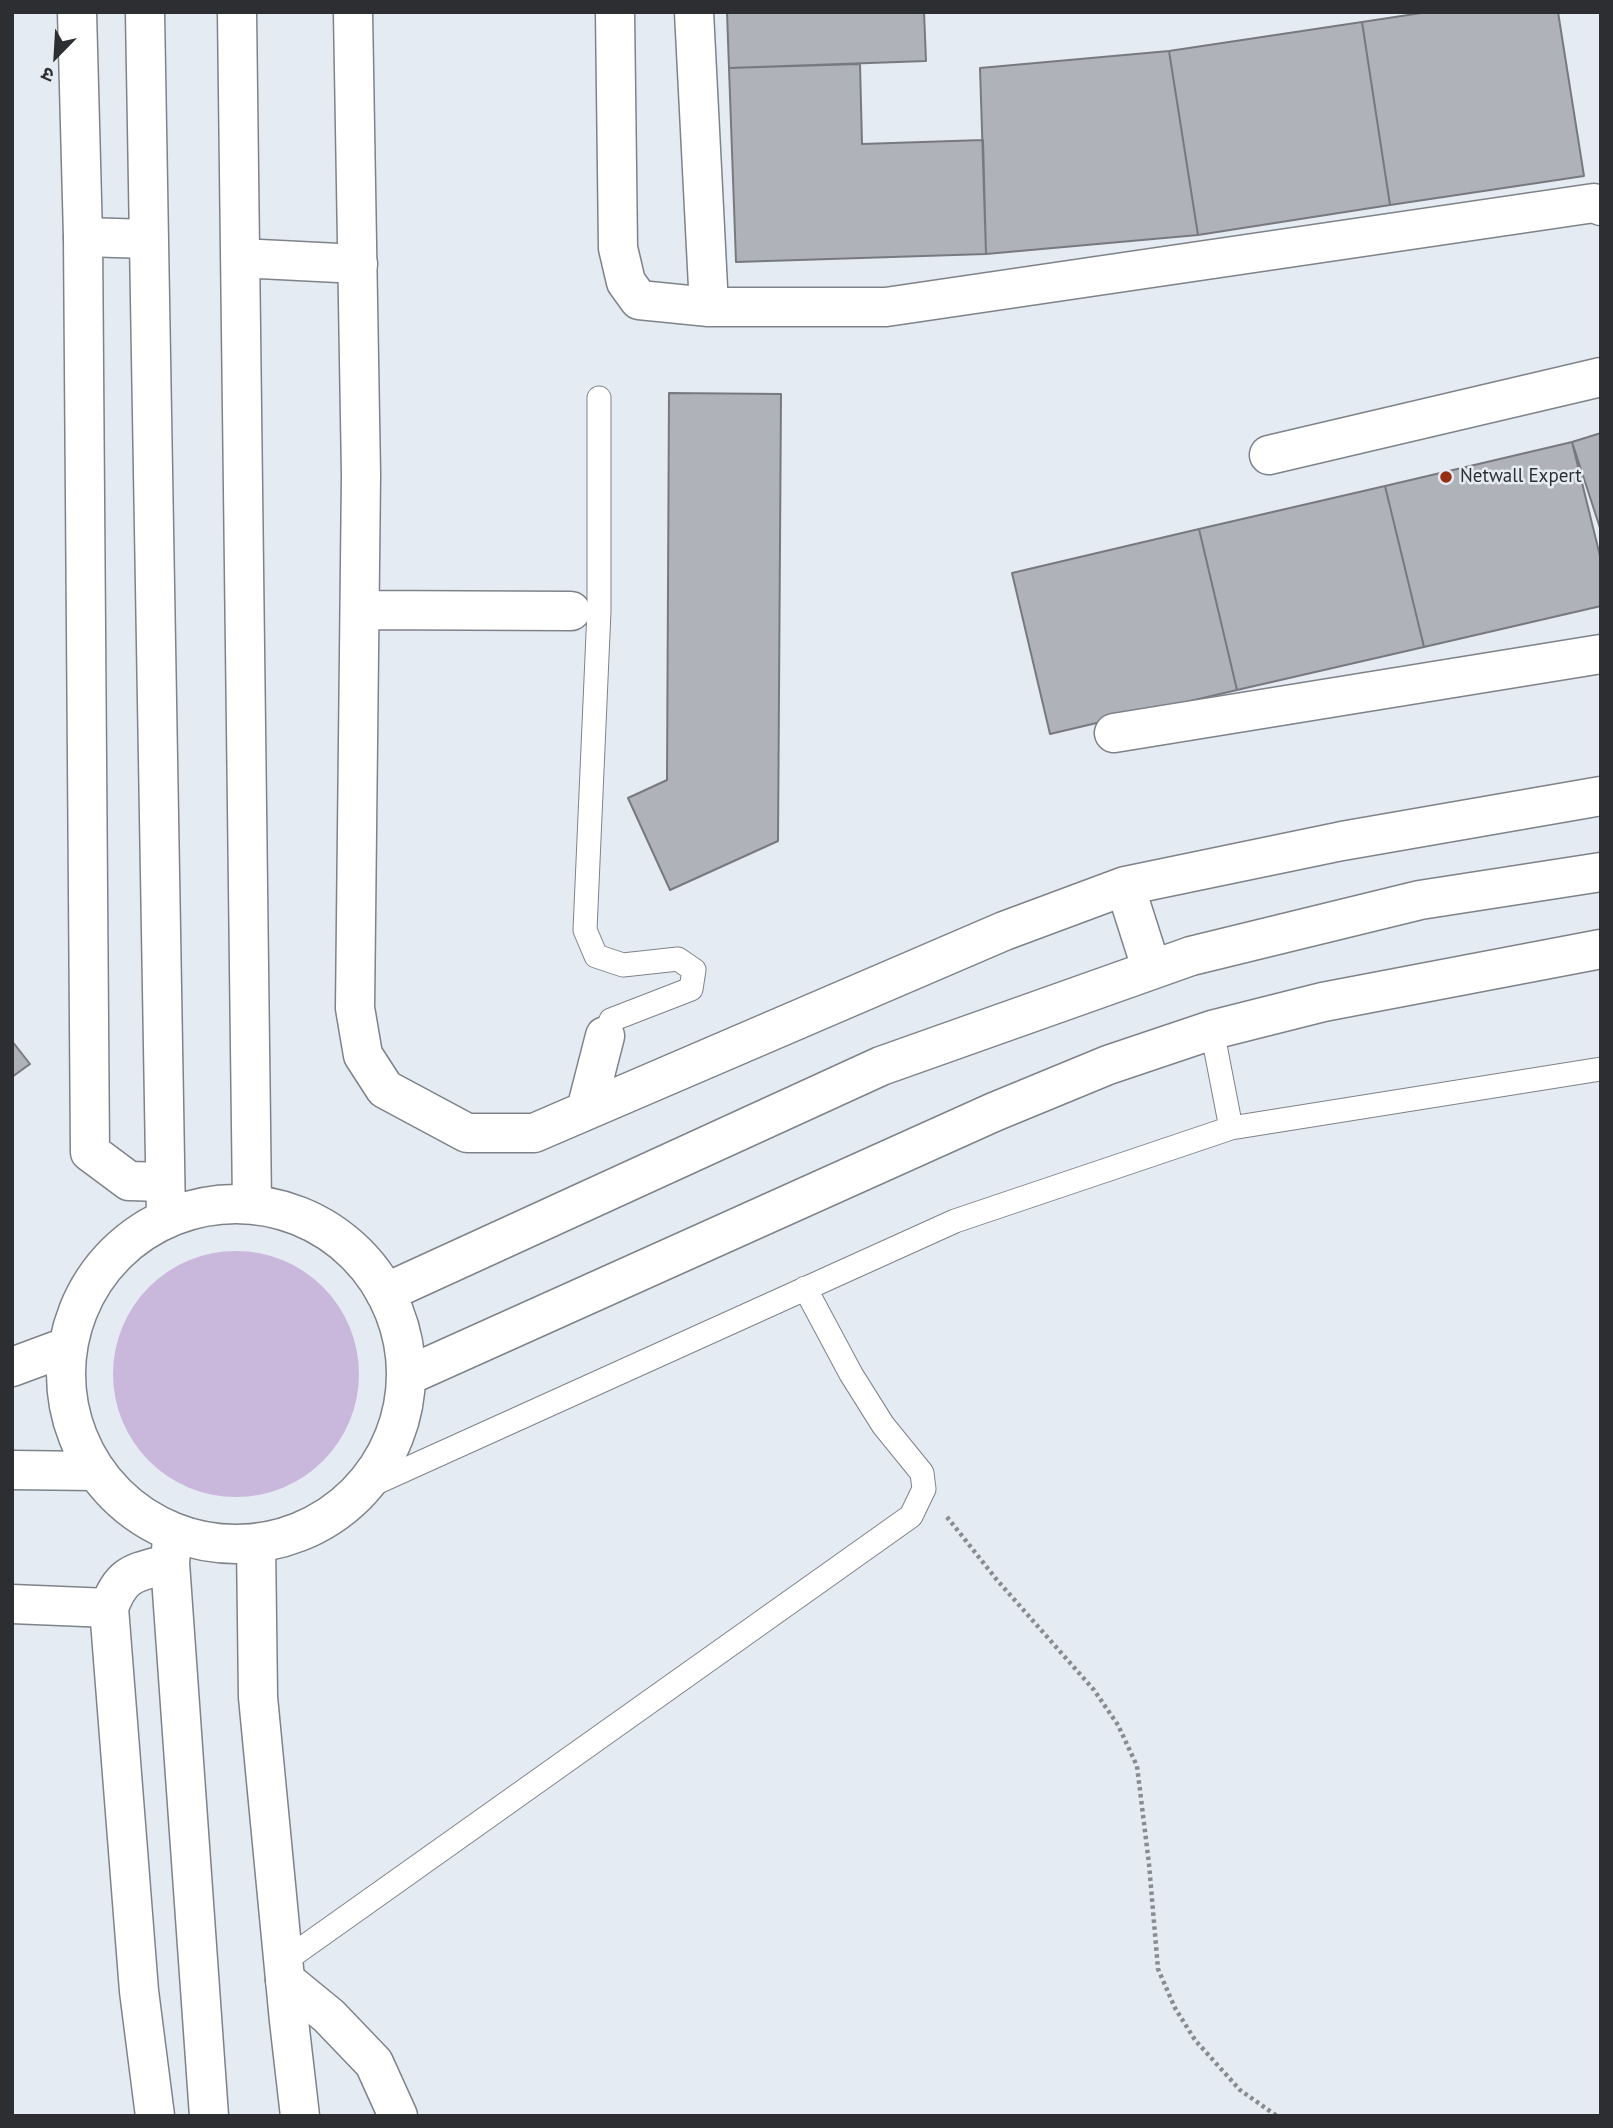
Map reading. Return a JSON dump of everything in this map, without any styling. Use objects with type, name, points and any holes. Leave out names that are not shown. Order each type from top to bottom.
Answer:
[{"type":"street","points":[[77,12],[83,237],[90,1152],[129,1181],[165,1200],[208,1205],[252,1204],[293,1213],[330,1232],[361,1259],[385,1293],[402,1333],[407,1376],[399,1424],[378,1469],[345,1505],[304,1531],[257,1543],[214,1543],[171,1548],[116,1587],[109,1608],[139,1991],[155,2116]]},
{"type":"street","points":[[145,12],[165,1200],[118,1248],[84,1294],[66,1347],[69,1412],[95,1471],[171,1548],[209,2116]]},
{"type":"street","points":[[237,12],[252,1204]]},
{"type":"street","points":[[353,12],[361,475],[355,1008],[363,1055],[385,1089],[467,1133],[534,1133],[1004,931],[1125,886],[1342,841],[1601,796]]},
{"type":"street","points":[[615,12],[618,248],[626,282],[639,300],[709,307],[886,307],[1594,203],[1601,206]]},
{"type":"street","points":[[694,12],[709,307]]},
{"type":"street","points":[[83,237],[149,239]]},
{"type":"street","points":[[240,258],[358,264]]},
{"type":"street","points":[[1269,455],[1601,377]]},
{"type":"street","points":[[360,610],[585,611]]},
{"type":"street","points":[[1114,733],[1601,654]]},
{"type":"street","points":[[385,1293],[881,1066],[1191,956],[1420,900],[1601,873]]},
{"type":"street","points":[[1125,886],[1150,971]]},
{"type":"street","points":[[407,1376],[994,1112],[1108,1065],[1212,1030],[1323,1002],[1601,950]]},
{"type":"street","points":[[586,1110],[605,1036]]},
{"type":"street","points":[[12,1367],[66,1347]]},
{"type":"street","points":[[12,1470],[95,1471]]},
{"type":"street","points":[[257,1543],[258,1697],[300,2116]]},
{"type":"street","points":[[12,1604],[109,1608]]},
{"type":"street","points":[[284,1971],[374,2063],[398,2116]]},
{"type":"lane","points":[[599,398],[585,611],[585,930],[596,956],[623,965],[678,959],[694,970],[691,989],[611,1020],[605,1036]]},
{"type":"lane","points":[[1212,1030],[1230,1120]]},
{"type":"lane","points":[[358,1491],[955,1221],[1230,1120],[1601,1069]]},
{"type":"lane","points":[[284,1971],[911,1516],[925,1489],[922,1473],[877,1415],[851,1374],[806,1288]]},
{"type":"path","points":[[925,1489],[997,1580],[1094,1690],[1118,1726],[1137,1766],[1158,1969],[1162,1979],[1175,2008],[1195,2040],[1240,2090],[1276,2116]]},
{"type":"shaded area","points":[[248,1251],[272,1256],[294,1265],[323,1287],[339,1305],[350,1327],[357,1350],[357,1398],[350,1421],[339,1443],[323,1461],[305,1477],[272,1492],[248,1497],[224,1497],[200,1492],[167,1477],[133,1443],[115,1398],[113,1362],[118,1338],[133,1305],[167,1271],[212,1253]]},
{"type":"building","points":[[727,12],[924,12],[926,61],[729,68]]},
{"type":"building","points":[[1428,12],[1558,12],[1584,176],[1390,205],[1362,22]]},
{"type":"building","points":[[1362,22],[1390,205],[1198,235],[1169,51]]},
{"type":"building","points":[[1169,51],[1198,235],[986,254],[980,68]]},
{"type":"building","points":[[860,64],[862,144],[983,140],[986,254],[736,262],[729,68]]},
{"type":"building","points":[[669,393],[781,394],[778,841],[670,890],[628,798],[667,780]]},
{"type":"building","points":[[1601,433],[1601,531],[1572,442]]},
{"type":"building","points":[[1572,442],[1601,560],[1601,606],[1424,647],[1385,486]]},
{"type":"building","points":[[1385,486],[1424,647],[1237,690],[1199,529]]},
{"type":"building","points":[[1199,529],[1237,690],[1050,734],[1012,573]]},
{"type":"building","points":[[12,1041],[30,1064],[12,1077]]},
{"type":"place","name":"Netwall Expert","points":[[1446,477]]}]
